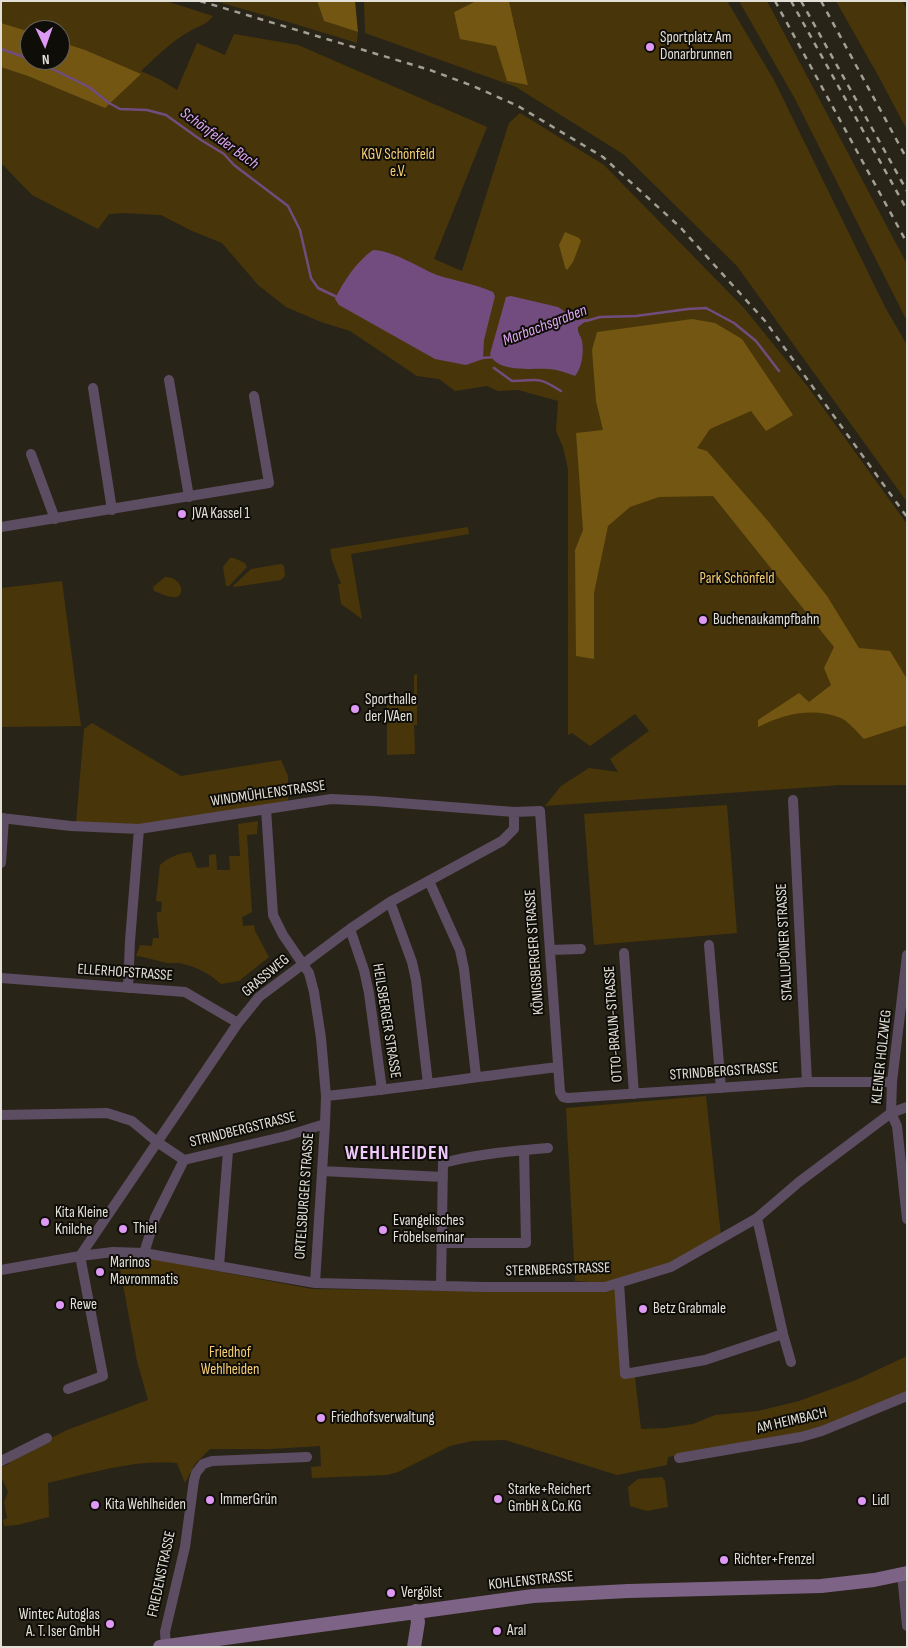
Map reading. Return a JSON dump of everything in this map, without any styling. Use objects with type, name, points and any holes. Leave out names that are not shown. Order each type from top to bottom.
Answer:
[{"type":"main road","name":"KOHLENSTRASSE","points":[[164,1646],[416,1611],[542,1596],[628,1591],[821,1586],[867,1581],[904,1573]]},
{"type":"main road","points":[[414,1647],[418,1622],[416,1611]]},
{"type":"street","points":[[170,380],[189,497]]},
{"type":"street","points":[[93,388],[112,510]]},
{"type":"street","points":[[1,528],[269,483],[254,396]]},
{"type":"street","points":[[31,454],[54,519]]},
{"type":"street","name":"WINDMÜHLENSTRASSE","points":[[3,818],[71,826],[139,829],[331,799],[514,812],[540,810]]},
{"type":"street","name":"STALLUPÖNER STRASSE","points":[[793,800],[807,1082]]},
{"type":"street","name":"ORTELSBURGER STRASSE","points":[[266,808],[273,915],[283,935],[309,973],[321,1038],[326,1096],[315,1283]]},
{"type":"street","name":"KÖNIGSBERGER STRASSE","points":[[540,810],[560,1092]]},
{"type":"street","name":"GRASSWEG","points":[[80,1256],[238,1023],[259,998],[350,929],[390,902],[502,841],[514,829],[514,812]]},
{"type":"street","points":[[1,863],[3,818]]},
{"type":"street","points":[[128,988],[139,829]]},
{"type":"street","points":[[429,881],[460,950],[464,969],[476,1076]]},
{"type":"street","points":[[390,902],[412,962],[416,980],[428,1084]]},
{"type":"street","name":"HEILSBERGER STRASSE","points":[[350,929],[364,970],[369,992],[382,1090]]},
{"type":"street","points":[[709,945],[721,1088]]},
{"type":"street","points":[[550,950],[581,949]]},
{"type":"street","name":"OTTO-BRAUN-STRASSE","points":[[624,953],[634,1094]]},
{"type":"street","name":"KLEINER HOLZWEG","points":[[907,955],[892,1082],[891,1113],[897,1126],[907,1219]]},
{"type":"street","name":"ELLERHOFSTRASSE","points":[[1,978],[185,992],[238,1023]]},
{"type":"street","points":[[326,1096],[558,1067]]},
{"type":"street","name":"STRINDBERGSTRASSE","points":[[560,1092],[564,1097],[568,1098],[807,1082],[892,1082]]},
{"type":"street","name":"STERNBERGSTRASSE","points":[[1,1270],[113,1252],[144,1253],[315,1283],[485,1287],[599,1287],[671,1267],[757,1218],[799,1182],[891,1113],[907,1106]]},
{"type":"street","name":"STRINDBERGSTRASSE","points":[[1,1115],[107,1113],[132,1122],[184,1160],[228,1151],[325,1124]]},
{"type":"street","points":[[441,1286],[443,1163],[548,1148]]},
{"type":"street","points":[[442,1243],[526,1243],[524,1150]]},
{"type":"street","points":[[219,1266],[228,1151]]},
{"type":"street","points":[[144,1253],[155,1218],[184,1160]]},
{"type":"street","points":[[322,1171],[443,1177]]},
{"type":"street","points":[[757,1218],[791,1362]]},
{"type":"street","points":[[68,1389],[103,1376],[80,1256]]},
{"type":"street","points":[[619,1283],[625,1374],[705,1360],[783,1334]]},
{"type":"street","name":"AM HEIMBACH","points":[[678,1458],[822,1432],[907,1396]]},
{"type":"street","points":[[1,1462],[47,1438]]},
{"type":"street","name":"FRIEDENSTRASSE","points":[[164,1646],[165,1632],[185,1547],[191,1494],[196,1473],[203,1464],[212,1462],[307,1457]]},
{"type":"street","points":[[904,1573],[907,1626]]},
{"type":"green space","name":"Park Schönfeld","points":[[1,1],[166,1],[213,16],[205,24],[177,40],[141,71],[177,90],[197,43],[225,55],[234,34],[298,45],[487,127],[434,259],[462,271],[509,123],[520,113],[604,165],[744,308],[808,387],[907,524],[907,785],[841,785],[545,806],[561,786],[589,768],[618,772],[610,759],[649,731],[635,714],[590,746],[572,733],[568,735],[568,469],[563,447],[556,431],[558,401],[518,390],[498,391],[487,386],[455,391],[439,379],[417,376],[350,331],[321,322],[286,307],[258,285],[222,243],[192,231],[161,215],[109,214],[98,229],[32,195],[1,163]]},
{"type":"green space","points":[[215,1],[317,1],[324,21],[358,32],[357,43],[295,24]]},
{"type":"green space","points":[[364,1],[476,1],[454,12],[497,45],[507,81],[528,84],[509,1],[727,1],[774,80],[885,307],[907,345],[907,502],[737,266],[623,154],[516,87],[365,33]]},
{"type":"green space","points":[[739,1],[767,1],[907,264],[907,321],[795,99]]},
{"type":"green space","points":[[836,1],[902,1],[907,10],[907,130],[879,77]]},
{"type":"green space","points":[[468,527],[469,534],[351,554],[362,619],[341,604],[338,584],[341,584],[330,549]]},
{"type":"green space","points":[[230,558],[245,563],[247,567],[229,586],[226,586],[223,567]]},
{"type":"green space","points":[[281,564],[284,566],[285,576],[281,580],[233,586],[251,569]]},
{"type":"green space","points":[[165,577],[176,580],[181,588],[180,595],[173,597],[154,591],[153,587]]},
{"type":"green space","points":[[62,581],[81,726],[1,727],[1,588]]},
{"type":"green space","points":[[417,674],[417,725],[414,725],[415,754],[387,755],[387,699],[414,699],[414,675]]},
{"type":"green space","points":[[92,723],[181,776],[281,760],[288,776],[288,802],[139,826],[76,823],[84,729]]},
{"type":"green space","points":[[727,805],[737,933],[594,945],[584,814]]},
{"type":"green space","points":[[258,821],[257,834],[247,835],[252,912],[242,917],[243,926],[254,925],[255,931],[269,957],[239,981],[221,984],[208,974],[181,963],[167,963],[136,956],[140,945],[152,946],[153,938],[159,938],[157,912],[161,912],[162,902],[156,901],[160,865],[174,856],[191,852],[197,868],[209,867],[209,855],[216,854],[217,870],[230,870],[229,856],[240,856],[238,824]]},
{"type":"green space","points":[[706,1096],[721,1236],[669,1265],[605,1283],[575,1281],[566,1108]]},
{"type":"green space","name":"Friedhof Wehlheiden","points":[[118,1257],[142,1257],[312,1289],[573,1292],[615,1289],[622,1377],[635,1377],[641,1429],[693,1424],[715,1415],[758,1411],[799,1401],[856,1380],[907,1356],[907,1392],[812,1431],[668,1457],[667,1465],[617,1475],[505,1440],[472,1441],[450,1446],[398,1472],[387,1475],[312,1478],[311,1467],[321,1466],[320,1446],[271,1449],[210,1449],[195,1464],[185,1483],[177,1463],[161,1462],[128,1465],[48,1483],[49,1517],[17,1525],[4,1526],[3,1520],[7,1518],[4,1502],[8,1492],[1,1476],[1,1467],[9,1464],[9,1459],[67,1430],[148,1400],[137,1361]]},
{"type":"green space","points":[[662,1477],[665,1481],[668,1507],[647,1511],[630,1506],[628,1487],[638,1479]]},
{"type":"shaded area","points":[[317,1],[355,1],[358,32],[324,21]]},
{"type":"shaded area","points":[[476,1],[509,1],[528,85],[507,81],[496,46],[460,39],[454,12]]},
{"type":"shaded area","points":[[1,23],[20,29],[20,70],[70,70],[70,45],[141,74],[105,108],[28,76],[1,67]]},
{"type":"shaded area","points":[[565,232],[579,238],[581,241],[573,262],[567,270],[559,245]]},
{"type":"shaded area","points":[[692,319],[715,323],[742,339],[793,415],[766,431],[751,411],[710,429],[697,448],[707,451],[768,521],[827,596],[859,648],[890,651],[907,679],[907,725],[864,739],[841,718],[819,713],[788,716],[758,727],[758,720],[799,693],[809,702],[831,685],[824,668],[834,647],[713,496],[659,497],[630,507],[608,526],[594,593],[594,659],[576,656],[575,550],[583,530],[576,433],[603,430],[596,401],[592,350],[597,332]]},
{"type":"water","points":[[373,250],[398,256],[437,275],[493,292],[495,296],[484,340],[483,359],[466,365],[435,359],[339,305],[335,299],[342,286],[356,266]]},
{"type":"water","points":[[511,296],[558,307],[572,321],[589,319],[578,327],[583,355],[575,376],[551,369],[507,367],[494,360],[490,354],[506,297]]},
{"type":"waterway","name":"Schönfelder Bach","points":[[1,49],[20,56]]},
{"type":"waterway","name":"Schönfelder Bach","points":[[54,70],[89,87],[120,109],[147,110],[166,115],[224,154],[234,165],[288,206],[300,230],[311,278],[318,288],[337,297]]},
{"type":"waterway","name":"Marbachsgraben","points":[[586,321],[600,317],[636,316],[706,308],[734,323],[756,341],[779,371]]},
{"type":"waterway","name":"Marbachsgraben","points":[[481,358],[495,357]]},
{"type":"waterway","points":[[494,368],[512,381],[537,380],[561,391]]},
{"type":"railway","points":[[200,1],[430,70],[473,86],[518,106],[603,157],[680,227],[765,321],[907,517]]},
{"type":"railway","points":[[775,1],[907,243]]},
{"type":"railway","points":[[791,1],[907,210]]},
{"type":"railway","points":[[801,1],[907,191]]},
{"type":"railway","points":[[821,1],[907,159]]},
{"type":"place","name":"Sportplatz Am Donarbrunnen","points":[[650,47]]},
{"type":"place","name":"JVA Kassel 1","points":[[182,514]]},
{"type":"place","name":"Buchenaukampfbahn","points":[[703,620]]},
{"type":"place","name":"Sporthalle der JVAen","points":[[355,709]]},
{"type":"place","name":"Kita Kleine Knilche","points":[[45,1222]]},
{"type":"place","name":"Thiel","points":[[123,1229]]},
{"type":"place","name":"Evangelisches Fröbelseminar","points":[[383,1230]]},
{"type":"place","name":"Marinos Mavrommatis","points":[[100,1272]]},
{"type":"place","name":"Rewe","points":[[60,1305]]},
{"type":"place","name":"Betz Grabmale","points":[[643,1309]]},
{"type":"place","name":"Friedhofsverwaltung","points":[[321,1418]]},
{"type":"place","name":"Starke+Reichert GmbH & Co.KG","points":[[498,1499]]},
{"type":"place","name":"ImmerGrün","points":[[210,1500]]},
{"type":"place","name":"Lidl","points":[[862,1501]]},
{"type":"place","name":"Kita Wehlheiden","points":[[95,1505]]},
{"type":"place","name":"Richter+Frenzel","points":[[724,1560]]},
{"type":"place","name":"Vergölst","points":[[391,1593]]},
{"type":"place","name":"Wintec Autoglas A. T. Iser GmbH","points":[[110,1624]]},
{"type":"place","name":"Aral","points":[[497,1631]]},
{"type":"district","name":"WEHLHEIDEN","points":[[397,1154]]},
{"type":"park label","name":"KGV Schönfeld e.V.","points":[[398,164]]}]
